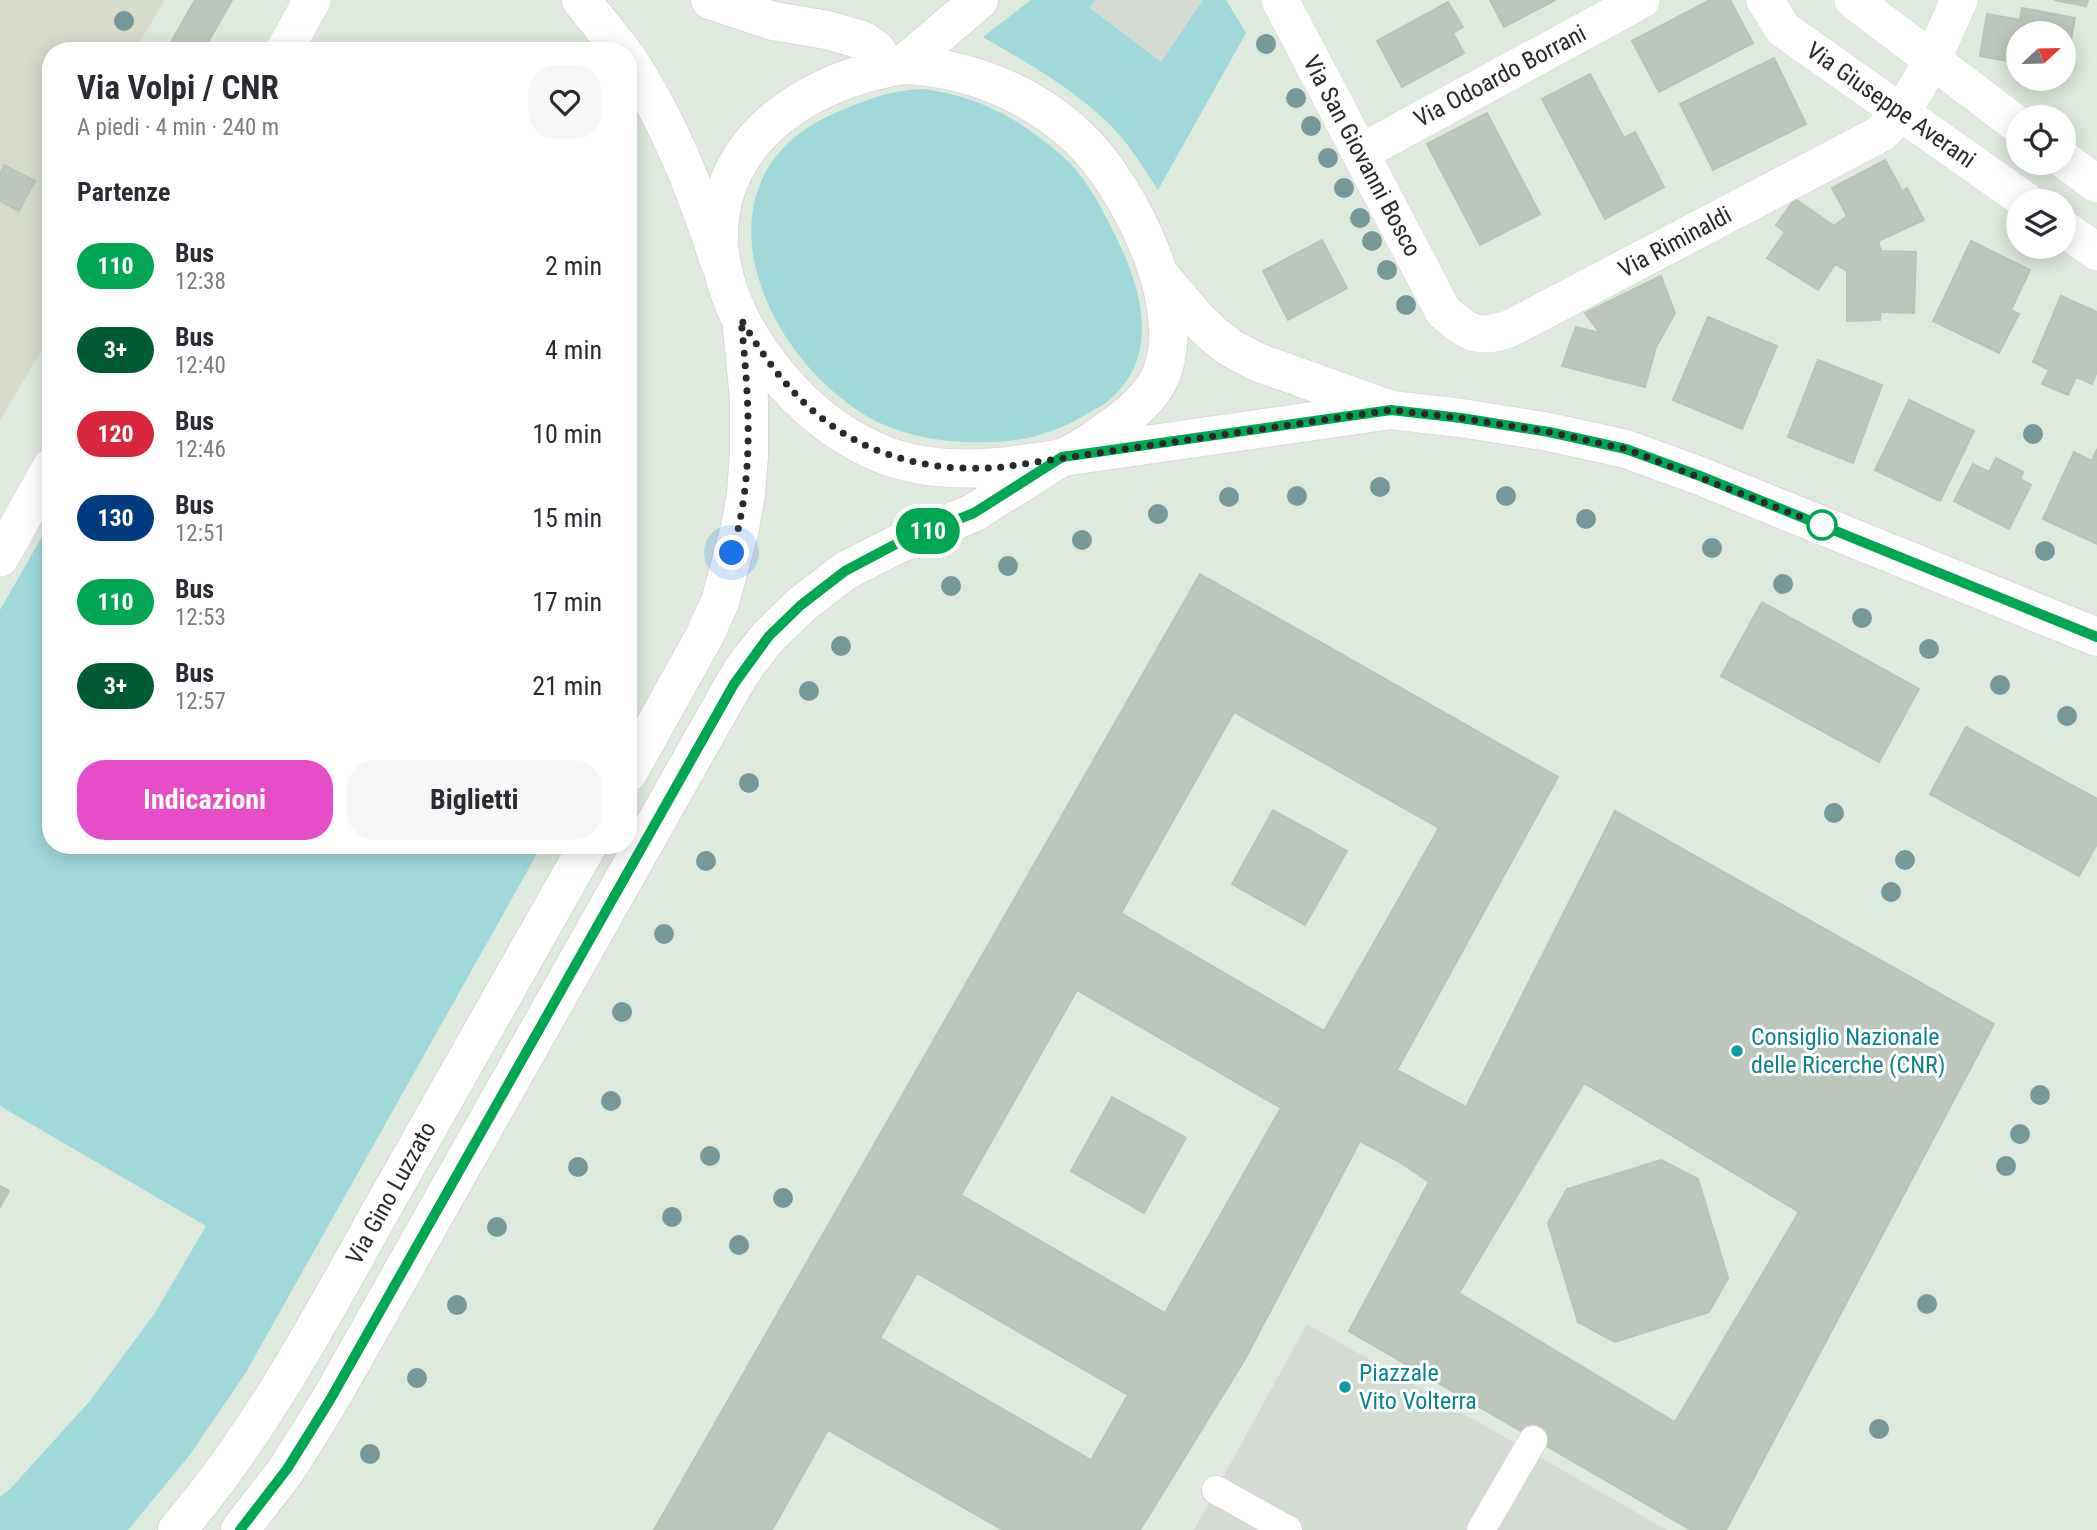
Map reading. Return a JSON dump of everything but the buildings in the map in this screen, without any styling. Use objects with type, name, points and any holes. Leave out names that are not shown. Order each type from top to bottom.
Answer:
[{"type":"main road","points":[[581,0],[615,42]]},
{"type":"main road","points":[[710,0],[773,21],[827,30],[862,40],[895,66]]},
{"type":"main road","points":[[895,66],[979,0]]},
{"type":"main road","points":[[725,279],[718,236],[720,209],[727,185],[750,143],[766,125],[804,99],[852,78],[895,66],[951,69],[967,73],[1030,102],[1079,138],[1115,182],[1136,218],[1157,271],[1165,305],[1168,345],[1156,384],[1132,412],[1096,439],[1062,457]]},
{"type":"main road","points":[[637,74],[664,118],[678,149],[741,319],[777,375],[802,401],[830,425],[878,453],[940,467],[996,468],[1391,410]]},
{"type":"main road","points":[[1157,271],[1195,317],[1229,347],[1256,362],[1391,410],[1549,432],[1626,449],[1700,476],[2097,637]]},
{"type":"main road","points":[[637,757],[720,603],[740,528],[749,455],[749,398],[741,319]]},
{"type":"main road","name":"Via Gino Luzzato","points":[[240,1530],[287,1469],[323,1412],[734,684],[756,651],[801,605],[845,571],[896,544],[974,513],[1062,457]]},
{"type":"main road","name":"Via Gino Luzzato","points":[[177,1530],[260,1421],[316,1328],[583,854]]},
{"type":"street","points":[[289,42],[312,0]]},
{"type":"street","name":"Via San Giovanni Bosco","points":[[1280,0],[1443,311]]},
{"type":"street","name":"Via Odoardo Borrani","points":[[1360,153],[1641,0]]},
{"type":"street","name":"Via Giuseppe Averani","points":[[1765,0],[1783,29],[2009,189]]},
{"type":"street","points":[[1853,0],[2006,116]]},
{"type":"street","name":"Via Riminaldi","points":[[1443,311],[1475,335],[1494,334],[1511,328],[1880,134],[1902,113],[1932,61],[1959,0]]},
{"type":"street","points":[[2076,169],[2097,184]]},
{"type":"street","points":[[2076,238],[2097,253]]},
{"type":"street","points":[[0,558],[42,483]]},
{"type":"street","points":[[1481,1530],[1533,1440]]},
{"type":"street","points":[[1216,1490],[1288,1530]]},
{"type":"shaded area","points":[[0,0],[165,0],[139,42],[42,42],[42,349],[0,421]]},
{"type":"shaded area","points":[[1031,0],[1096,0],[1090,7],[1160,61],[1203,0],[1226,0],[1246,33],[1158,190],[1134,154],[1105,120],[1047,75],[983,37]]},
{"type":"shaded area","points":[[1096,0],[1203,0],[1161,62],[1090,8]]},
{"type":"shaded area","points":[[924,89],[962,97],[996,110],[1028,129],[1059,153],[1076,170],[1096,198],[1131,272],[1142,318],[1141,341],[1136,362],[1125,383],[1108,401],[1052,431],[1006,441],[961,442],[927,438],[880,423],[827,386],[794,349],[770,308],[755,264],[752,220],[763,178],[790,142],[835,113],[878,96]]},
{"type":"shaded area","points":[[42,537],[42,854],[537,854],[245,1374],[189,1456],[128,1530],[0,1530],[0,1497],[89,1402],[155,1313],[206,1226],[0,1106],[0,610]]},
{"type":"shaded area","name":"Piazzale Vito Volterra","points":[[1307,1324],[1667,1530],[1194,1530]]},
{"type":"bus line","name":"110","points":[[240,1530],[287,1469],[330,1400],[734,684],[756,651],[801,605],[845,571],[896,544],[974,513],[1062,457],[1391,410],[1549,432],[1626,449],[1700,476],[2097,637]]},
{"type":"place","name":"Consiglio Nazionale delle Ricerche (CNR)","points":[[1737,1051]]},
{"type":"place","name":"Piazzale Vito Volterra","points":[[1345,1387]]},
{"type":"route","points":[[732,553],[746,494],[749,455],[749,398],[741,319],[777,375],[830,425],[878,453],[907,461],[940,467],[996,468],[1391,410],[1549,432],[1626,449],[1822,525]]}]
